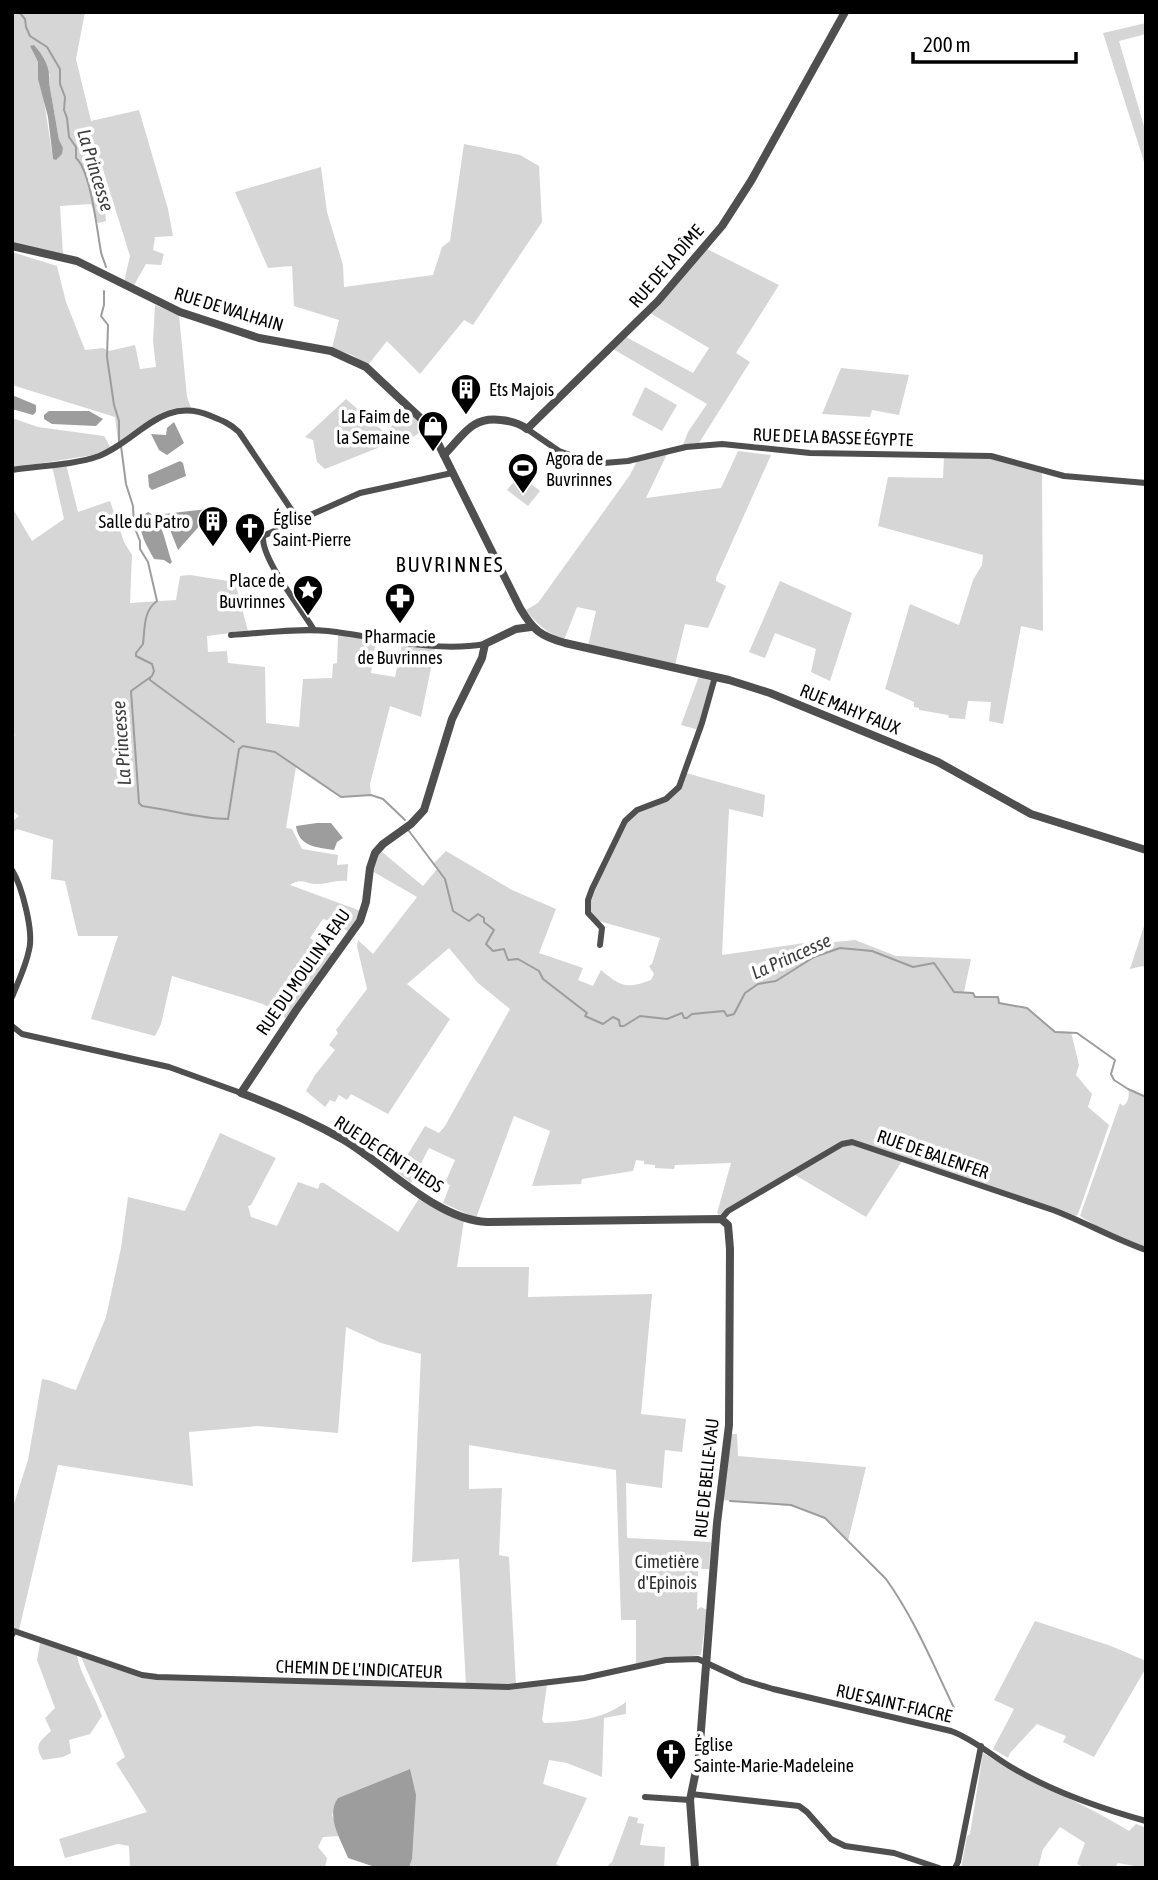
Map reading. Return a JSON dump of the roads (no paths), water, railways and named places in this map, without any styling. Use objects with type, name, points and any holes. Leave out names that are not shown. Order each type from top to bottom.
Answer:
[{"type":"street","name":"RUE DE LA DÎME","points":[[527,429],[658,301],[722,226],[751,181],[845,12]]},
{"type":"street","name":"RUE DE WALHAIN","points":[[12,246],[78,261],[162,305],[213,323],[259,338],[331,351],[356,361],[430,427],[531,627]]},
{"type":"street","points":[[12,470],[98,456],[158,417],[177,410],[194,410],[228,424],[239,432],[299,521]]},
{"type":"street","points":[[444,455],[470,427],[482,419],[510,421],[527,429]]},
{"type":"street","name":"RUE DE LA BASSE ÉGYPTE","points":[[527,429],[559,451],[596,462],[620,462],[686,447],[722,444],[810,453],[991,456],[1064,476],[1146,483]]},
{"type":"street","points":[[314,631],[275,571],[262,539],[267,534],[359,493],[452,473]]},
{"type":"street","points":[[231,635],[314,631],[434,646],[472,646],[485,644],[516,629],[531,627]]},
{"type":"street","name":"RUE MAHY FAUX","points":[[531,627],[544,636],[565,643],[715,677],[770,693],[938,762],[1031,814],[1146,850]]},
{"type":"street","name":"RUE DU MOULIN À EAU","points":[[240,1093],[354,931],[363,914],[375,853],[424,810],[452,719],[482,658],[485,644]]},
{"type":"street","points":[[600,944],[602,928],[591,918],[588,907],[596,880],[618,832],[631,815],[642,807],[666,799],[679,787],[715,677]]},
{"type":"street","points":[[12,870],[19,883],[30,944],[12,997]]},
{"type":"street","name":"RUE DE CENT PIEDS","points":[[12,1026],[22,1034],[169,1067],[297,1116],[341,1139],[437,1204],[474,1221],[722,1219]]},
{"type":"street","name":"RUE DE BALENFER","points":[[722,1219],[728,1211],[842,1144],[852,1142],[1054,1210],[1116,1240],[1146,1250]]},
{"type":"street","name":"RUE DE BELLE-VAU","points":[[695,1868],[690,1797],[699,1756],[717,1523],[729,1425],[730,1249],[728,1225],[722,1219]]},
{"type":"street","name":"CHEMIN DE L'INDICATEUR","points":[[13,1633],[142,1675],[157,1677],[508,1687],[584,1678],[666,1660],[698,1659],[706,1662]]},
{"type":"street","name":"RUE SAINT-FIACRE","points":[[706,1662],[743,1680],[773,1689],[944,1728],[981,1746],[1042,1783],[1100,1808],[1146,1821]]},
{"type":"street","points":[[955,1868],[981,1746]]},
{"type":"street","points":[[645,1797],[690,1797],[799,1806],[831,1839],[845,1846],[894,1853],[939,1868]]},
{"type":"waterway","name":"La Princesse","points":[[19,12],[25,19],[30,36],[47,47],[60,69],[69,137],[76,147],[76,158],[86,175],[106,267]]},
{"type":"waterway","name":"La Princesse","points":[[104,291],[101,316],[108,325],[107,357],[119,421],[119,441]]},
{"type":"waterway","name":"La Princesse","points":[[121,446],[126,484],[133,506],[134,526],[140,549],[148,562],[157,601],[149,610],[143,644],[136,653],[136,656],[152,664],[154,671],[152,676],[131,691],[139,803],[142,806],[196,816],[228,819],[239,749],[243,746],[275,752],[341,797],[371,795],[383,799],[405,820]]},
{"type":"waterway","points":[[150,678],[234,742]]},
{"type":"waterway","name":"La Princesse","points":[[409,831],[445,879],[453,911],[469,921],[478,914],[494,930],[486,944],[493,951],[504,949],[508,960],[518,959],[539,971],[543,979],[587,1013],[585,1016],[603,1024],[613,1017],[619,1020],[620,1026],[624,1026],[640,1016],[667,1019],[682,1013],[684,1018],[687,1018],[692,1014],[724,1011],[727,1016],[734,1014],[745,993],[758,984],[776,981],[814,957],[840,948],[872,951],[913,967],[934,963],[954,992],[973,993],[975,997],[998,997],[999,1003],[1027,1008],[1055,1032],[1077,1033],[1115,1060],[1111,1074],[1114,1080],[1146,1097]]},
{"type":"waterway","points":[[730,1501],[791,1505],[825,1518],[886,1579],[914,1625],[954,1708]]},
{"type":"place","name":"Ets Majois","points":[[466,416]]},
{"type":"place","name":"La Faim de la Semaine","points":[[433,453]]},
{"type":"place","name":"Agora de Buvrinnes","points":[[523,495]]},
{"type":"place","name":"Salle du Patro","points":[[213,548]]},
{"type":"place","name":"Église Saint-Pierre","points":[[250,555]]},
{"type":"place","name":"Place de Buvrinnes","points":[[308,617]]},
{"type":"place","name":"Pharmacie de Buvrinnes","points":[[400,625]]},
{"type":"place","name":"Église Sainte-Marie-Madeleine","points":[[671,1781]]},
{"type":"district","name":"BUVRINNES","points":[[450,564]]},
{"type":"park label","name":"Cimetière d'Epinois","points":[[667,1571]]}]
